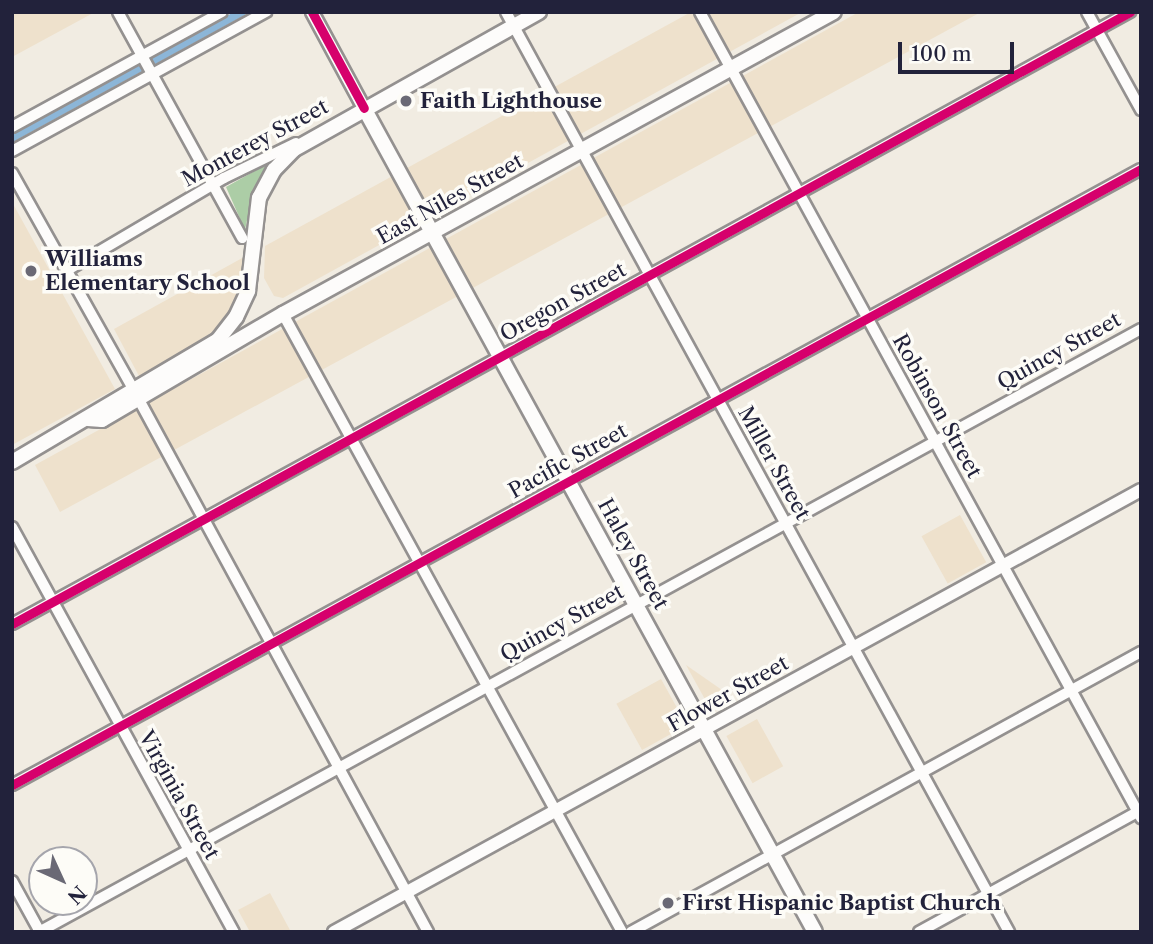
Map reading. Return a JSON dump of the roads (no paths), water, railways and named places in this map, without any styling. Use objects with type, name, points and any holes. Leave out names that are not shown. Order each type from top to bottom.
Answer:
[{"type":"main road","name":"Monterey Street","points":[[306,139],[539,12]]},
{"type":"main road","name":"East Niles Street","points":[[12,462],[88,419],[95,410],[136,394],[834,12]]},
{"type":"main road","name":"Haley Street","points":[[364,108],[816,932]]},
{"type":"main road","name":"East Niles Street","points":[[136,394],[200,353],[228,329],[248,290],[259,198],[274,170],[306,139]]},
{"type":"street","points":[[118,12],[242,239]]},
{"type":"street","points":[[12,127],[222,12]]},
{"type":"street","points":[[12,151],[266,12]]},
{"type":"street","name":"Haley Street","points":[[312,12],[364,108]]},
{"type":"street","name":"Miller Street","points":[[506,12],[1009,932]]},
{"type":"street","name":"Robinson Street","points":[[700,12],[1140,814]]},
{"type":"street","points":[[1087,12],[1141,110]]},
{"type":"street","name":"Oregon Street","points":[[12,624],[1130,12]]},
{"type":"street","name":"Monterey Street","points":[[66,271],[273,152],[306,139]]},
{"type":"street","name":"Pacific Street","points":[[12,785],[1141,169]]},
{"type":"street","points":[[12,173],[136,394],[428,932]]},
{"type":"street","points":[[283,314],[622,932]]},
{"type":"street","name":"Quincy Street","points":[[40,931],[1141,329]]},
{"type":"street","name":"Flower Street","points":[[334,932],[1141,490]]},
{"type":"street","name":"Virginia Street","points":[[12,527],[234,932]]},
{"type":"street","points":[[631,932],[1141,652]]},
{"type":"street","points":[[919,932],[987,892],[1140,814]]},
{"type":"street","points":[[12,881],[40,931]]},
{"type":"waterway","points":[[12,138],[242,12]]},
{"type":"place","name":"Faith Lighthouse","points":[[406,101]]},
{"type":"place","name":"Williams Elementary School","points":[[31,271]]},
{"type":"place","name":"First Hispanic Baptist Church","points":[[668,903]]}]
